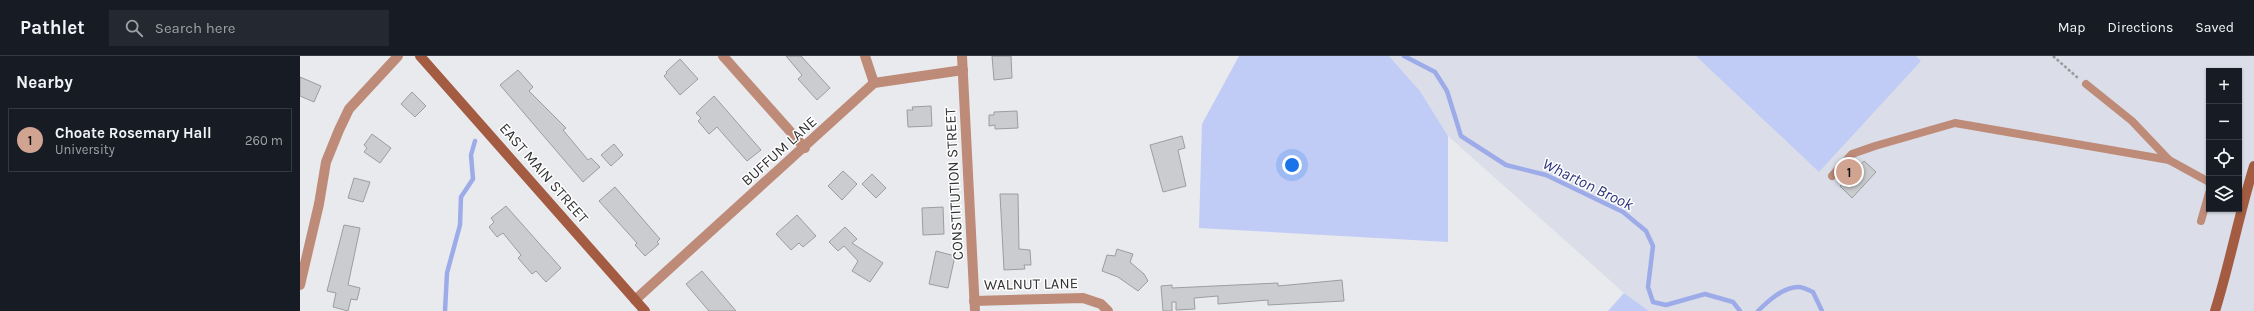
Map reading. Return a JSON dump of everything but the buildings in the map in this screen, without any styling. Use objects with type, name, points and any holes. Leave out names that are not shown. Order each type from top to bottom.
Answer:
[{"type":"main road","name":"EAST MAIN STREET","points":[[420,56],[645,311]]},
{"type":"main road","points":[[2215,311],[2225,280],[2243,189],[2254,166]]},
{"type":"street","points":[[300,285],[319,204],[326,162],[339,130],[350,109],[398,56]]},
{"type":"street","points":[[723,56],[805,148]]},
{"type":"street","points":[[865,56],[874,83],[963,70]]},
{"type":"street","name":"CONSTITUTION STREET","points":[[962,56],[974,306]]},
{"type":"street","name":"BUFFUM LANE","points":[[635,300],[805,148],[874,83]]},
{"type":"street","name":"WALNUT LANE","points":[[974,306],[1083,298],[1101,304],[1108,311]]},
{"type":"lane","points":[[2086,84],[2132,121],[2170,160],[2206,180]]},
{"type":"lane","points":[[1832,176],[1852,154],[1882,143],[1955,123],[2170,160]]},
{"type":"lane","points":[[2201,221],[2206,204]]},
{"type":"path","points":[[2053,56],[2086,84]]},
{"type":"shaded area","points":[[1239,56],[1389,56],[1420,91],[1448,136],[1448,242],[1199,228],[1202,124]]},
{"type":"shaded area","points":[[1389,56],[2254,56],[2254,311],[1649,311],[1624,293],[1448,136],[1420,91]]},
{"type":"shaded area","points":[[1696,56],[1916,56],[1921,61],[1819,172]]},
{"type":"shaded area","points":[[1624,293],[1649,311],[1608,311]]},
{"type":"waterway","name":"Wharton Brook","points":[[1404,56],[1435,72],[1447,91],[1461,136],[1506,165],[1546,175],[1623,212],[1646,231],[1653,246],[1648,287],[1653,302],[1666,305],[1705,294],[1733,302],[1740,311]]},
{"type":"waterway","points":[[445,311],[447,273],[460,225],[461,197],[473,179],[471,155],[475,141]]},
{"type":"waterway","name":"Wharton Brook","points":[[1758,311],[1781,292],[1798,287],[1813,292],[1822,311]]},
{"type":"place","name":"Choate Rosemary Hall","points":[[1849,172]]}]
